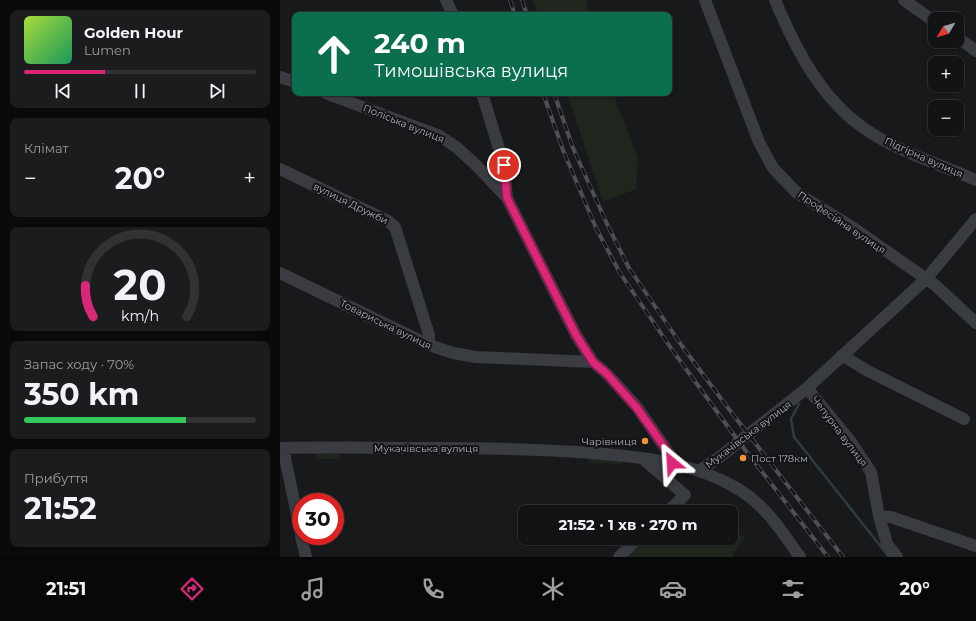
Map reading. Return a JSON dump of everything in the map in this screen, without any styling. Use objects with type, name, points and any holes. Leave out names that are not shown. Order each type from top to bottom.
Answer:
[{"type":"street","points":[[446,0],[452,12]]},
{"type":"street","name":"Професійна вулиця","points":[[705,0],[759,142],[774,168],[797,193],[849,225],[935,285],[976,323]]},
{"type":"street","name":"Підгірна вулиця","points":[[775,0],[813,76],[825,92],[842,110],[868,131],[899,148],[976,180]]},
{"type":"street","points":[[904,0],[928,17]]},
{"type":"street","points":[[964,42],[976,51]]},
{"type":"street","points":[[280,77],[292,81]]},
{"type":"street","name":"Поліська вулиця","points":[[333,96],[438,135],[455,146],[478,166],[507,198],[576,335],[593,362],[607,374],[637,408],[670,455],[672,463]]},
{"type":"street","points":[[483,96],[504,165],[507,198]]},
{"type":"street","name":"вулиця Дружби","points":[[280,169],[374,214],[395,226],[428,335],[429,345]]},
{"type":"street","name":"Мукачівська вулиця","points":[[282,448],[478,448],[557,450],[641,457],[699,470],[721,456],[807,388],[926,279],[976,219]]},
{"type":"street","name":"Товариська вулиця","points":[[280,273],[429,345],[453,353],[476,357],[593,362]]},
{"type":"street","points":[[842,355],[866,370],[964,419]]},
{"type":"street","name":"Чепурна вулиця","points":[[807,388],[851,442],[871,472],[879,516],[888,544],[897,557]]},
{"type":"street","points":[[282,448],[292,494]]},
{"type":"street","points":[[641,457],[685,495],[674,505]]},
{"type":"street","points":[[699,470],[740,490],[756,502],[774,520],[798,555]]},
{"type":"street","points":[[879,516],[891,517],[976,546]]},
{"type":"street","points":[[303,545],[306,557]]},
{"type":"street","points":[[619,557],[631,545]]},
{"type":"shaded area","points":[[533,0],[586,0],[589,12],[537,12]]},
{"type":"shaded area","points":[[568,96],[614,96],[638,158],[636,189],[603,202]]},
{"type":"shaded area","points":[[339,452],[340,459],[316,459],[316,453]]},
{"type":"shaded area","points":[[589,458],[622,461],[622,464],[588,463]]},
{"type":"shaded area","points":[[738,535],[746,536],[735,550],[733,557],[622,557],[635,545],[738,545]]},
{"type":"waterway","points":[[799,404],[791,419],[794,437],[889,557]]},
{"type":"railway","points":[[510,0],[514,12]]},
{"type":"railway","points":[[522,0],[526,12]]},
{"type":"railway","points":[[544,96],[563,150],[596,228],[620,273],[673,351],[739,442],[828,557]]},
{"type":"railway","points":[[555,96],[573,148],[607,224],[629,268],[682,346],[843,557]]},
{"type":"place","name":"Чарівниця","points":[[645,441]]},
{"type":"place","name":"Пост 178км","points":[[743,458]]},
{"type":"route","points":[[504,165],[507,198],[576,335],[593,362],[607,374],[637,408],[670,455],[672,463]]}]
